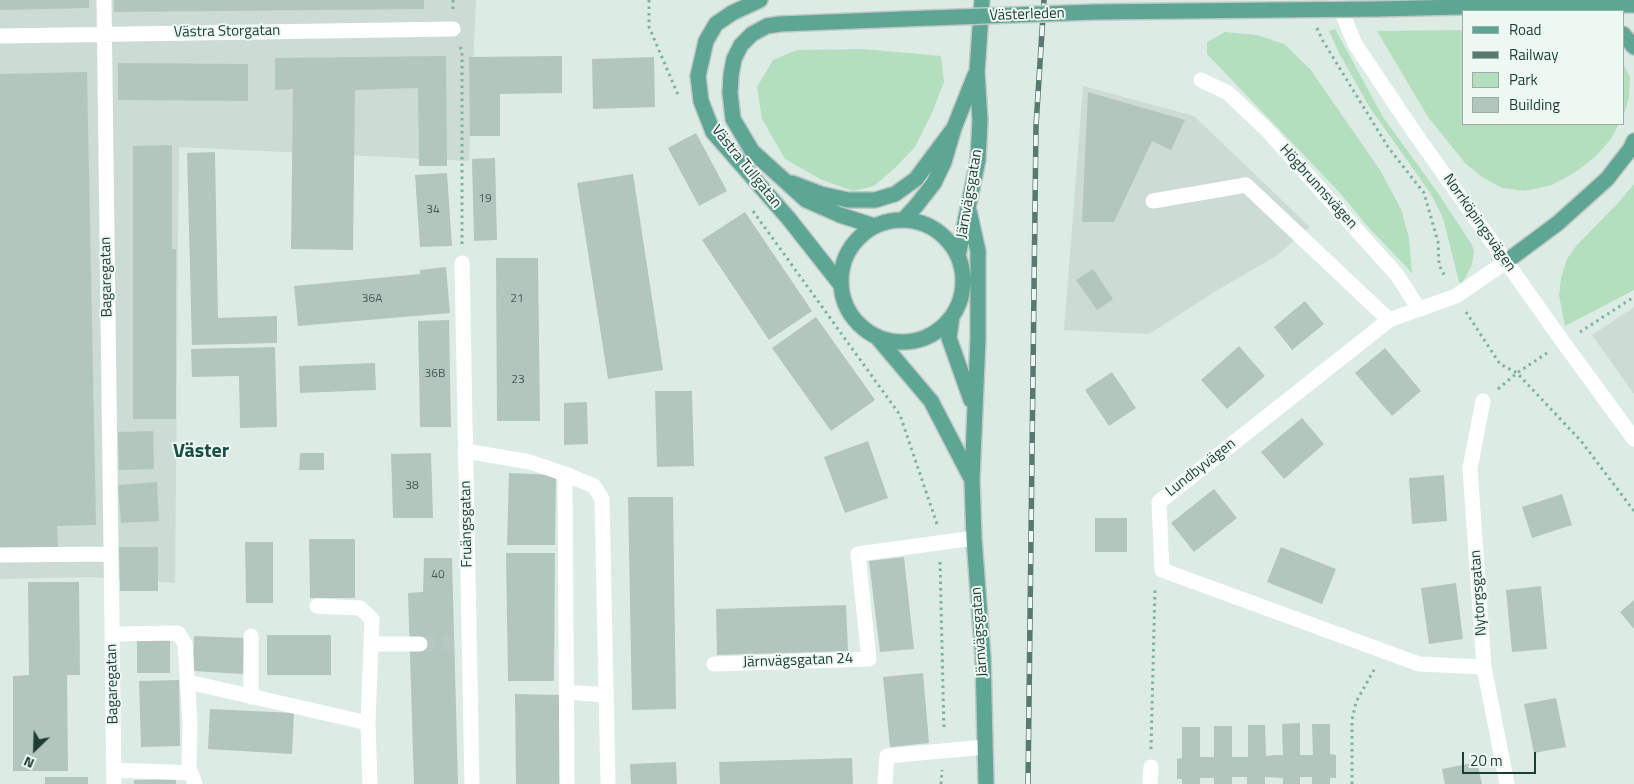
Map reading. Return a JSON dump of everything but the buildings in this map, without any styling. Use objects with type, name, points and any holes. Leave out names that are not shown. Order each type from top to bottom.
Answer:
[{"type":"main road","name":"Västra Tullgatan","points":[[760,0],[732,13],[716,24],[706,41],[698,76],[701,101],[713,132],[789,220],[841,285]]},
{"type":"main road","name":"Järnvägsgatan","points":[[958,256],[969,212],[978,160],[980,120],[977,72],[982,0]]},
{"type":"main road","name":"Västerleden","points":[[752,34],[767,26],[780,24],[1095,12],[1634,6]]},
{"type":"main road","name":"Västra Tullgatan","points":[[752,34],[741,45],[734,59],[730,93],[733,119],[752,151],[806,200],[840,215],[874,226]]},
{"type":"main road","points":[[1624,35],[1634,47]]},
{"type":"main road","name":"Järnvägsgatan","points":[[903,220],[934,183],[944,162],[954,128],[977,72]]},
{"type":"main road","points":[[782,180],[821,194],[848,200],[875,200],[896,194],[916,179],[954,128]]},
{"type":"main road","points":[[1506,261],[1558,223],[1601,184],[1634,141]]},
{"type":"main road","points":[[969,212],[978,251],[978,338],[974,406]]},
{"type":"main road","name":"Västra Tullgatan","points":[[888,221],[920,222],[936,230],[949,241],[958,256],[962,271],[963,287],[959,302],[952,316],[940,329],[925,337],[908,341],[891,341],[874,335],[858,322],[846,305],[841,285],[843,267],[849,251],[860,237],[874,226],[888,221]]},
{"type":"main road","name":"Järnvägsgatan","points":[[952,316],[949,338],[974,406],[972,480],[974,538],[983,658],[986,784]]},
{"type":"main road","name":"Järnvägsgatan","points":[[874,335],[932,401],[972,480]]},
{"type":"street","name":"Bagaregatan","points":[[104,0],[114,777]]},
{"type":"street","name":"Norrköpingsvägen","points":[[1337,0],[1355,44],[1412,129],[1634,439]]},
{"type":"street","name":"Västra Storgatan","points":[[0,36],[453,30]]},
{"type":"street","name":"Högbrunnsvägen","points":[[1201,80],[1228,93],[1266,129],[1397,275],[1419,309]]},
{"type":"street","points":[[1153,202],[1246,185],[1389,320]]},
{"type":"street","name":"Lundbyvägen","points":[[1162,570],[1159,502],[1389,320],[1456,296],[1506,261]]},
{"type":"street","name":"Fruängsgatan","points":[[462,263],[466,451],[462,643],[472,784]]},
{"type":"street","name":"Nytorgsgatan","points":[[1483,401],[1470,468],[1484,667],[1507,784]]},
{"type":"street","points":[[466,451],[530,462],[565,474],[594,486],[602,499],[608,784]]},
{"type":"street","points":[[565,474],[567,784]]},
{"type":"street","name":"Järnvägsgatan 24","points":[[714,664],[868,659],[858,554],[974,538]]},
{"type":"street","points":[[0,555],[111,554]]},
{"type":"street","points":[[1162,570],[1419,664],[1484,667]]},
{"type":"street","points":[[317,606],[360,608],[372,619],[368,723],[370,784]]},
{"type":"street","points":[[112,634],[178,633],[185,644],[190,722],[189,767],[193,778],[114,777]]},
{"type":"street","points":[[251,696],[252,636]]},
{"type":"street","points":[[371,644],[420,644]]},
{"type":"street","points":[[188,682],[368,723]]},
{"type":"street","points":[[566,692],[606,695]]},
{"type":"street","points":[[885,784],[887,756],[985,746]]},
{"type":"street","points":[[1150,784],[1151,767]]},
{"type":"path","points":[[649,0],[649,27]]},
{"type":"path","points":[[1316,25],[1323,41],[1383,139],[1424,193],[1438,242],[1438,264],[1456,296],[1500,364],[1517,374],[1581,442],[1634,511]]},
{"type":"path","points":[[453,30],[462,50],[462,263]]},
{"type":"path","points":[[1151,767],[1155,586],[1162,570]]},
{"type":"path","points":[[1352,784],[1352,720],[1356,702],[1368,678],[1386,652]]},
{"type":"shaded area","points":[[0,0],[476,0],[469,161],[179,147],[175,583],[92,577],[0,579]]},
{"type":"shaded area","points":[[1083,86],[1194,116],[1310,227],[1276,256],[1216,291],[1149,334],[1064,330]]},
{"type":"shaded area","points":[[1634,307],[1634,394],[1592,335]]},
{"type":"green space","points":[[1335,29],[1383,117],[1438,193],[1472,245],[1474,251],[1472,265],[1462,283],[1459,282],[1443,218],[1431,194],[1370,108],[1339,53],[1329,31]]},
{"type":"green space","points":[[1462,30],[1462,125],[1618,125],[1611,139],[1596,156],[1577,171],[1552,185],[1525,191],[1502,188],[1482,177],[1465,163],[1428,117],[1377,31]]},
{"type":"green space","points":[[1225,32],[1257,35],[1284,44],[1310,69],[1380,170],[1401,209],[1409,238],[1412,273],[1370,229],[1340,193],[1207,54],[1207,42]]},
{"type":"green space","points":[[864,49],[941,56],[944,82],[932,113],[915,147],[874,186],[853,191],[822,180],[785,159],[762,119],[757,87],[773,60],[797,50]]},
{"type":"green space","points":[[1624,66],[1630,77],[1629,98],[1624,114]]},
{"type":"green space","points":[[1634,184],[1634,290],[1565,326],[1559,295],[1561,278],[1567,259],[1576,246]]},
{"type":"tunnel","points":[[420,644],[454,643]]},
{"type":"railway","points":[[1028,784],[1036,126],[1044,0]]},
{"type":"district","name":"Väster","points":[[201,452]]}]
